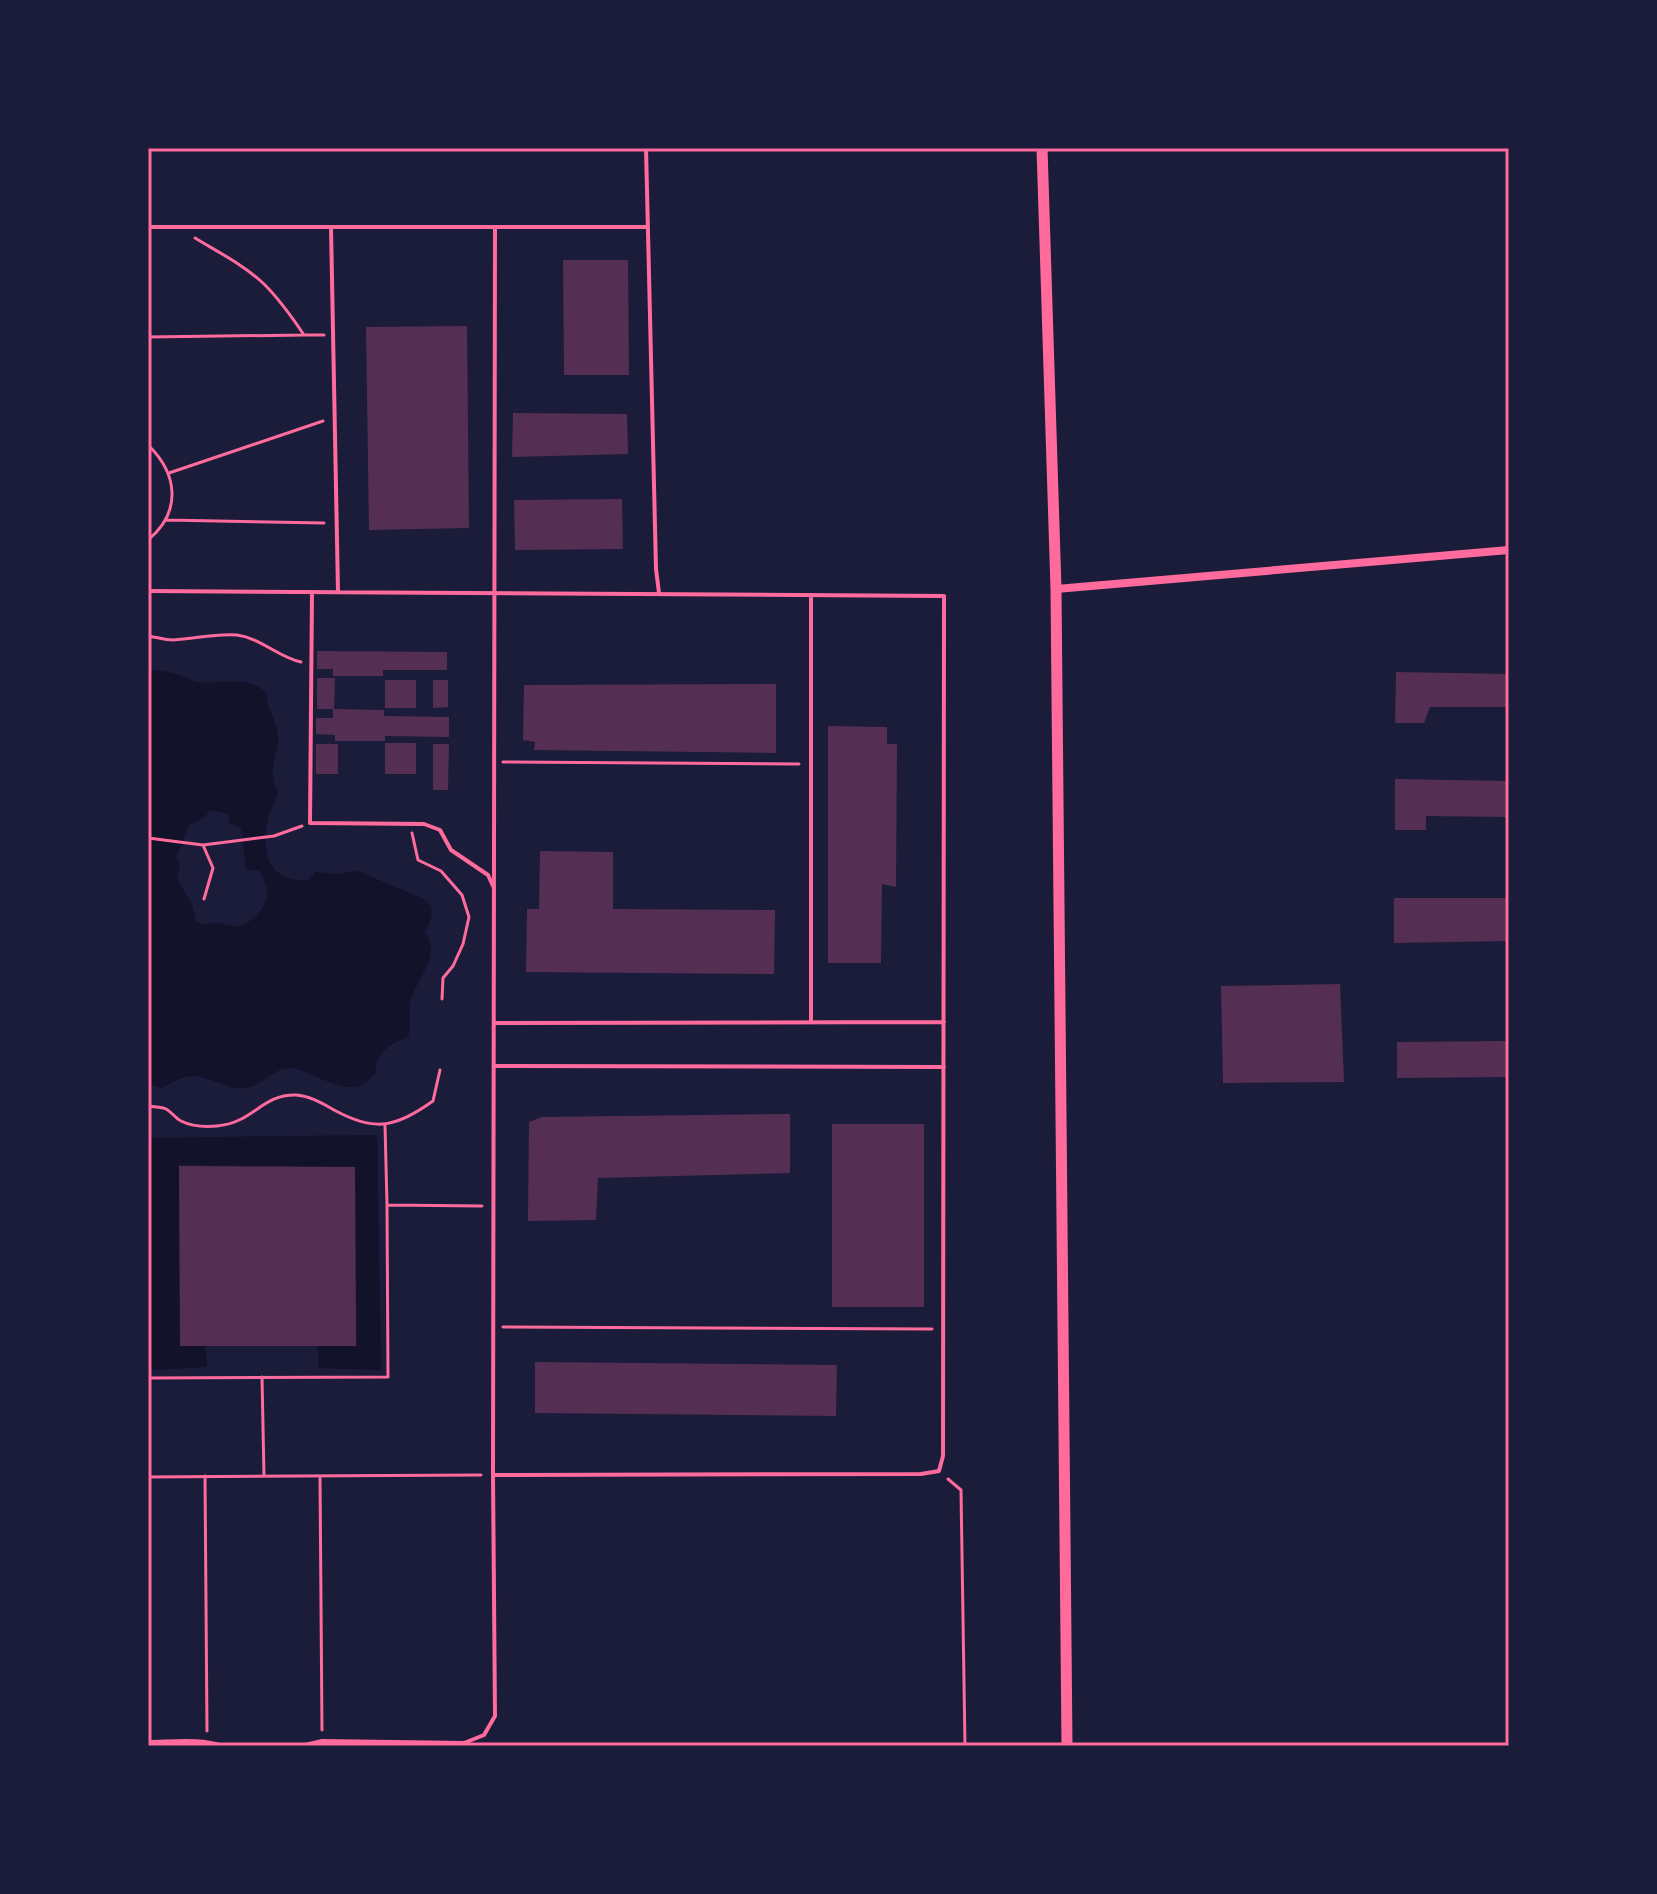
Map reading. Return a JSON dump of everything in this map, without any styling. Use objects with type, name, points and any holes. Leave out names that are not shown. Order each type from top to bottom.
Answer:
[{"type":"street","points":[[1042,148],[1056,589],[1067,1746]]},
{"type":"street","points":[[1056,589],[1509,550]]},
{"type":"lane","points":[[646,148],[659,593]]},
{"type":"lane","points":[[148,227],[648,227]]},
{"type":"lane","points":[[331,227],[338,592]]},
{"type":"lane","points":[[301,1746],[322,1741],[464,1743],[484,1735],[495,1716],[495,227]]},
{"type":"lane","points":[[148,591],[944,596],[943,1456],[939,1471],[921,1474],[493,1475]]},
{"type":"lane","points":[[312,592],[310,823],[424,824],[440,830],[451,850],[488,875],[495,889]]},
{"type":"lane","points":[[811,595],[811,1022]]},
{"type":"lane","points":[[495,1023],[944,1022]]},
{"type":"lane","points":[[495,1066],[944,1067]]},
{"type":"lane","points":[[148,1742],[222,1746]]},
{"type":"path","points":[[178,227],[262,282],[284,305],[304,335]]},
{"type":"path","points":[[148,337],[333,335]]},
{"type":"path","points":[[169,473],[334,417]]},
{"type":"path","points":[[148,445],[169,473],[172,489],[166,520],[148,540]]},
{"type":"path","points":[[166,520],[336,523]]},
{"type":"path","points":[[148,636],[173,640],[240,635],[266,645],[287,659],[312,664]]},
{"type":"path","points":[[495,762],[811,764]]},
{"type":"path","points":[[148,838],[203,845],[274,836],[310,823]]},
{"type":"path","points":[[411,824],[418,860],[441,871],[462,895],[469,917],[463,944],[453,966],[443,978],[442,999]]},
{"type":"path","points":[[203,845],[213,868],[204,899]]},
{"type":"path","points":[[148,1106],[166,1109],[179,1120],[214,1127],[234,1124],[264,1103],[282,1095],[301,1095],[359,1121],[385,1125],[417,1113],[433,1101],[440,1070]]},
{"type":"path","points":[[148,1378],[388,1377],[385,1125]]},
{"type":"path","points":[[387,1205],[494,1206]]},
{"type":"path","points":[[494,1327],[943,1329]]},
{"type":"path","points":[[262,1377],[264,1476]]},
{"type":"path","points":[[939,1471],[961,1490],[965,1746]]},
{"type":"path","points":[[148,1477],[493,1475]]},
{"type":"path","points":[[205,1476],[207,1743]]},
{"type":"path","points":[[320,1476],[322,1741]]},
{"type":"shaded area","points":[[148,670],[172,673],[197,682],[245,682],[262,689],[268,696],[267,702],[278,736],[273,771],[278,792],[268,819],[266,846],[267,856],[277,872],[284,877],[308,880],[315,872],[337,874],[358,871],[424,899],[431,906],[432,916],[425,932],[431,950],[410,1004],[408,1037],[381,1054],[376,1073],[362,1085],[335,1084],[290,1068],[245,1088],[192,1076],[162,1088],[148,1084]],"holes":[[[209,810],[228,814],[230,824],[241,828],[246,869],[260,871],[266,886],[266,901],[260,912],[241,925],[204,925],[196,921],[192,905],[177,878],[180,868],[176,857],[188,826],[206,816]]]},
{"type":"shaded area","points":[[377,1135],[381,1370],[318,1368],[318,1346],[357,1346],[355,1167],[179,1165],[180,1346],[206,1346],[207,1367],[149,1370],[148,1138]]},
{"type":"building","points":[[563,260],[628,260],[629,375],[564,375]]},
{"type":"building","points":[[467,326],[469,528],[369,530],[366,327]]},
{"type":"building","points":[[513,413],[627,414],[628,454],[512,457]]},
{"type":"building","points":[[622,499],[623,549],[515,550],[514,500]]},
{"type":"building","points":[[317,651],[447,652],[447,670],[383,670],[383,676],[333,676],[333,669],[317,669]]},
{"type":"building","points":[[1396,672],[1509,674],[1509,707],[1430,707],[1424,723],[1395,723]]},
{"type":"building","points":[[317,678],[335,678],[334,709],[384,710],[384,716],[449,717],[449,737],[385,736],[385,741],[335,741],[335,735],[316,734],[316,718],[333,718],[333,709],[317,709]]},
{"type":"building","points":[[385,680],[416,680],[416,708],[385,708]]},
{"type":"building","points":[[433,680],[448,680],[448,707],[433,708]]},
{"type":"building","points":[[776,684],[776,753],[534,750],[535,742],[523,740],[524,685]]},
{"type":"building","points":[[828,726],[887,727],[887,744],[897,744],[896,887],[882,884],[881,963],[828,963]]},
{"type":"building","points":[[385,743],[416,743],[416,774],[385,774]]},
{"type":"building","points":[[316,744],[338,744],[338,774],[316,774]]},
{"type":"building","points":[[433,744],[449,744],[448,790],[433,790]]},
{"type":"building","points":[[1395,779],[1509,781],[1509,817],[1426,816],[1426,830],[1395,830]]},
{"type":"building","points":[[540,851],[613,852],[613,909],[775,910],[774,974],[526,972],[527,909],[539,909]]},
{"type":"building","points":[[1394,898],[1509,898],[1509,941],[1394,943]]},
{"type":"building","points":[[1340,984],[1344,1082],[1223,1083],[1221,986]]},
{"type":"building","points":[[1509,1041],[1509,1077],[1397,1078],[1397,1042]]},
{"type":"building","points":[[790,1114],[790,1173],[598,1178],[596,1220],[528,1221],[529,1122],[542,1117]]},
{"type":"building","points":[[832,1124],[924,1124],[924,1307],[832,1307]]},
{"type":"building","points":[[179,1166],[355,1167],[356,1346],[180,1346]]},
{"type":"building","points":[[535,1362],[837,1365],[836,1416],[535,1413]]}]
